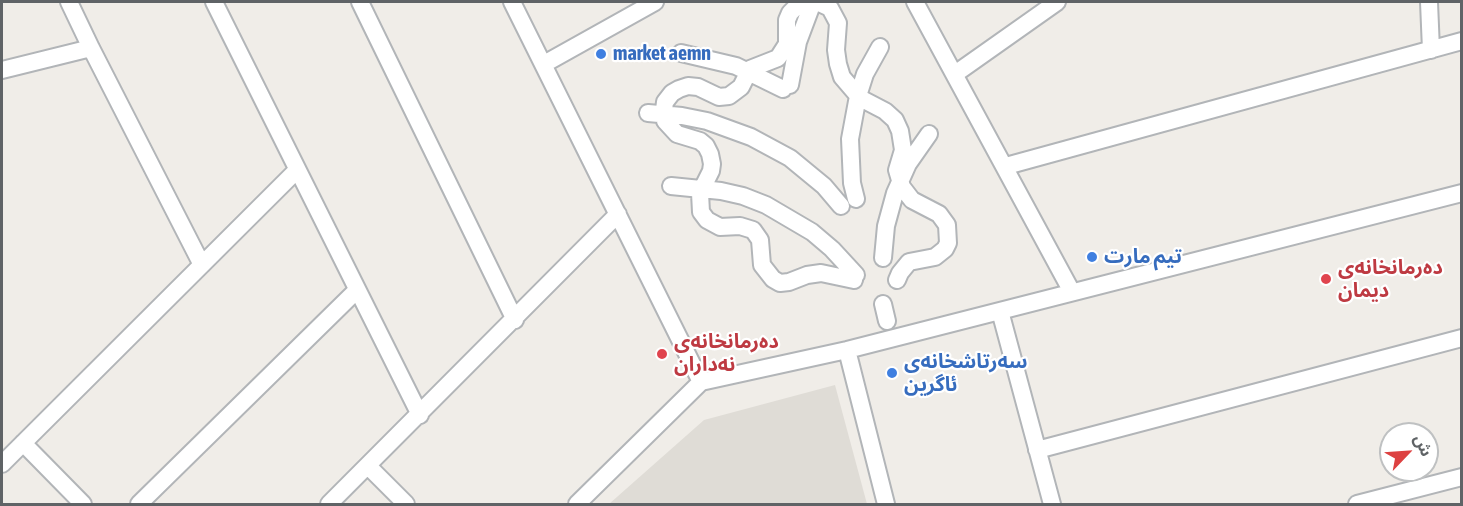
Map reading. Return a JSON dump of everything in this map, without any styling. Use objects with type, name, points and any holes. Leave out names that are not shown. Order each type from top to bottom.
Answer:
[{"type":"street","points":[[69,2],[202,265]]},
{"type":"street","points":[[214,2],[420,415]]},
{"type":"street","points":[[360,2],[515,320]]},
{"type":"street","points":[[512,2],[701,382]]},
{"type":"street","points":[[544,64],[655,2]]},
{"type":"street","points":[[656,113],[672,93],[688,86],[699,87],[719,97],[729,96],[741,87],[753,66],[778,58],[787,44],[787,20],[790,13],[797,6],[808,2]]},
{"type":"street","points":[[681,53],[722,62],[786,87],[798,42],[815,2],[830,8],[836,15],[838,23],[837,64],[842,77],[858,96],[885,111],[895,120],[900,131],[903,150],[897,170],[899,182],[912,200],[939,214],[947,225],[948,243],[941,253],[935,257],[909,262],[897,280]]},
{"type":"street","points":[[915,2],[1006,166],[1072,292]]},
{"type":"street","points":[[955,74],[1057,2]]},
{"type":"street","points":[[1429,2],[1431,50]]},
{"type":"street","points":[[1006,166],[1461,42]]},
{"type":"street","points":[[656,113],[717,124],[768,145],[790,158],[848,203],[851,175],[850,139],[858,96],[865,74],[880,47]]},
{"type":"street","points":[[2,70],[91,48]]},
{"type":"street","points":[[656,113],[671,129],[684,137],[700,141],[706,146],[712,164],[702,188],[699,204],[701,212],[707,220],[720,227],[746,227],[758,235],[762,266],[773,279],[780,283],[789,282],[807,275],[821,273],[855,278],[832,249],[812,232],[766,205],[743,196],[702,188],[671,186]]},
{"type":"street","points":[[883,258],[886,226],[899,182],[928,134]]},
{"type":"street","points":[[2,464],[297,170]]},
{"type":"street","points":[[577,504],[701,382],[847,350],[1461,193]]},
{"type":"street","points":[[329,504],[515,320],[618,214]]},
{"type":"street","points":[[140,504],[357,290]]},
{"type":"street","points":[[1000,311],[1052,504]]},
{"type":"street","points":[[1037,450],[1461,338]]},
{"type":"street","points":[[847,350],[886,504]]},
{"type":"street","points":[[23,443],[83,504]]},
{"type":"street","points":[[368,466],[406,504]]},
{"type":"street","points":[[1357,504],[1412,497],[1461,477]]},
{"type":"shaded area","points":[[835,385],[867,504],[609,504],[704,420]]},
{"type":"place","name":"market aemn","points":[[601,54]]},
{"type":"place","name":"تیم مارت","points":[[1092,257]]},
{"type":"place","name":"دەرمانخانەی دیمان","points":[[1326,279]]},
{"type":"place","name":"دەرمانخانەی نەداران","points":[[662,354]]},
{"type":"place","name":"سەرتاشخانەی ئاگرین","points":[[892,373]]}]
